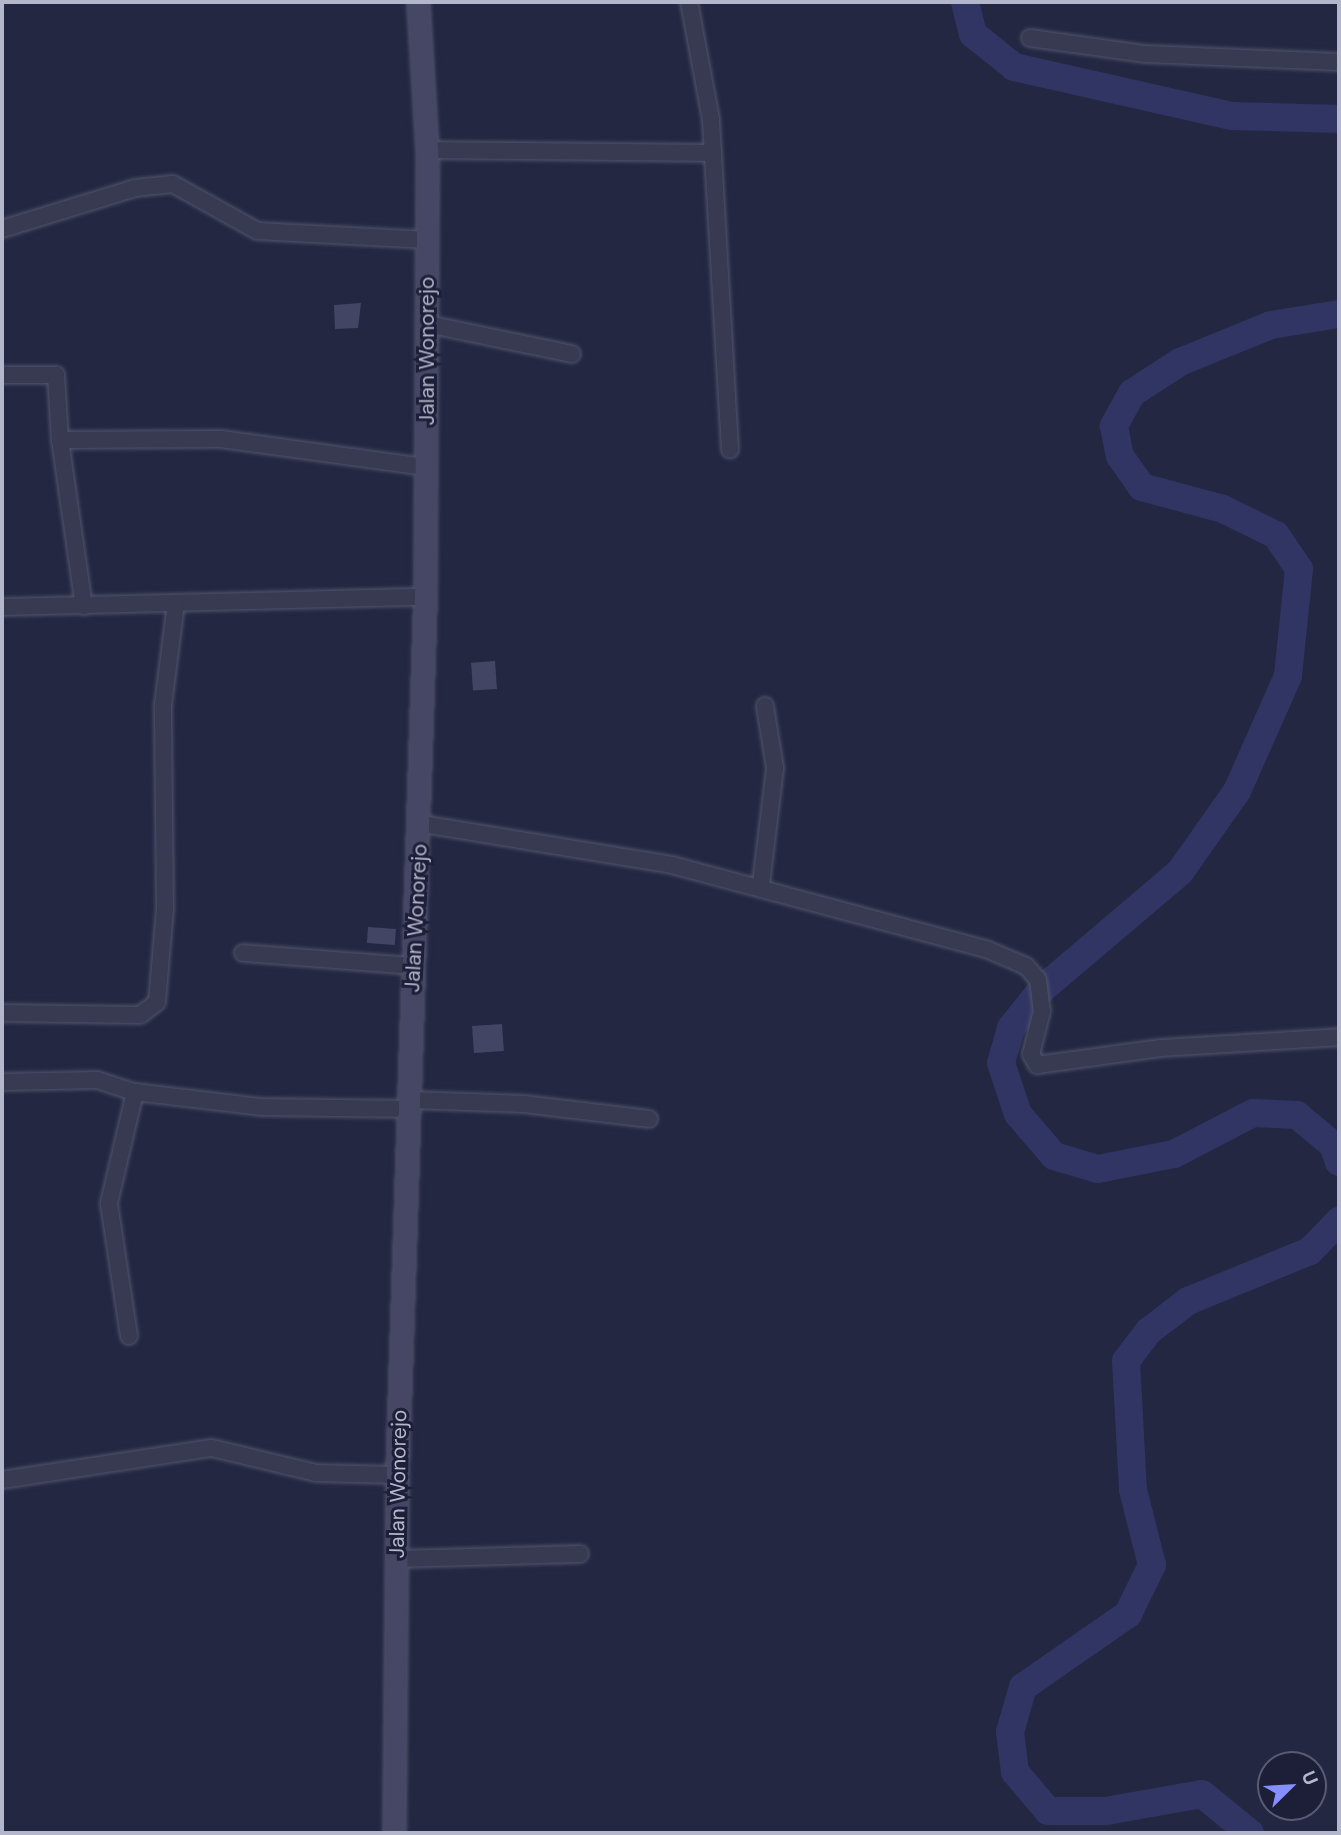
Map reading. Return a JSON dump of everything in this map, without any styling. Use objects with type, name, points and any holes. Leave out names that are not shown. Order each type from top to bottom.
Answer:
[{"type":"street","name":"Jalan Wonorejo","points":[[394,1833],[397,1475],[412,1105],[411,966],[422,824],[425,597],[427,150],[418,2]]},
{"type":"street","points":[[690,2],[713,153],[730,449]]},
{"type":"street","points":[[1030,38],[1194,58],[1339,62]]},
{"type":"street","points":[[427,150],[713,153]]},
{"type":"street","points":[[2,229],[135,188],[173,184],[257,231],[428,240]]},
{"type":"street","points":[[427,324],[572,354]]},
{"type":"street","points":[[2,375],[56,375],[60,440],[84,606]]},
{"type":"street","points":[[60,440],[221,439],[426,467]]},
{"type":"street","points":[[2,607],[425,597]]},
{"type":"street","points":[[2,1013],[140,1015],[157,1002],[165,908],[163,705],[176,604]]},
{"type":"street","points":[[761,884],[775,768],[765,706]]},
{"type":"street","points":[[422,824],[546,839],[761,884],[986,949],[1026,966],[1039,983],[1041,1001],[1031,1054],[1042,1066],[1161,1048],[1339,1037]]},
{"type":"street","points":[[243,953],[411,966]]},
{"type":"street","points":[[2,1082],[97,1080],[135,1092],[260,1107],[524,1104],[649,1119]]},
{"type":"street","points":[[130,1336],[109,1203],[135,1092]]},
{"type":"street","points":[[2,1480],[212,1448],[316,1473],[397,1475]]},
{"type":"street","points":[[396,1559],[580,1554]]},
{"type":"building","points":[[361,303],[358,328],[335,329],[334,305]]},
{"type":"building","points":[[495,661],[497,689],[473,691],[471,663]]},
{"type":"building","points":[[368,927],[396,929],[395,945],[367,943]]},
{"type":"building","points":[[502,1024],[504,1051],[474,1053],[472,1026]]},
{"type":"waterway","points":[[965,2],[973,34],[1014,67],[1232,116],[1339,119]]},
{"type":"waterway","points":[[1339,314],[1271,325],[1180,362],[1132,393],[1114,426],[1120,456],[1142,487],[1223,509],[1276,535],[1299,569],[1288,676],[1237,791],[1180,872],[1042,989],[1011,1028],[1001,1063],[1018,1114],[1054,1156],[1098,1169],[1174,1154],[1253,1113],[1297,1115],[1333,1145],[1339,1162]]},
{"type":"waterway","points":[[1250,1833],[1202,1794],[1106,1811],[1048,1811],[1015,1772],[1010,1732],[1023,1687],[1128,1614],[1152,1565],[1133,1490],[1126,1361],[1149,1331],[1188,1301],[1310,1251],[1339,1221]]}]
